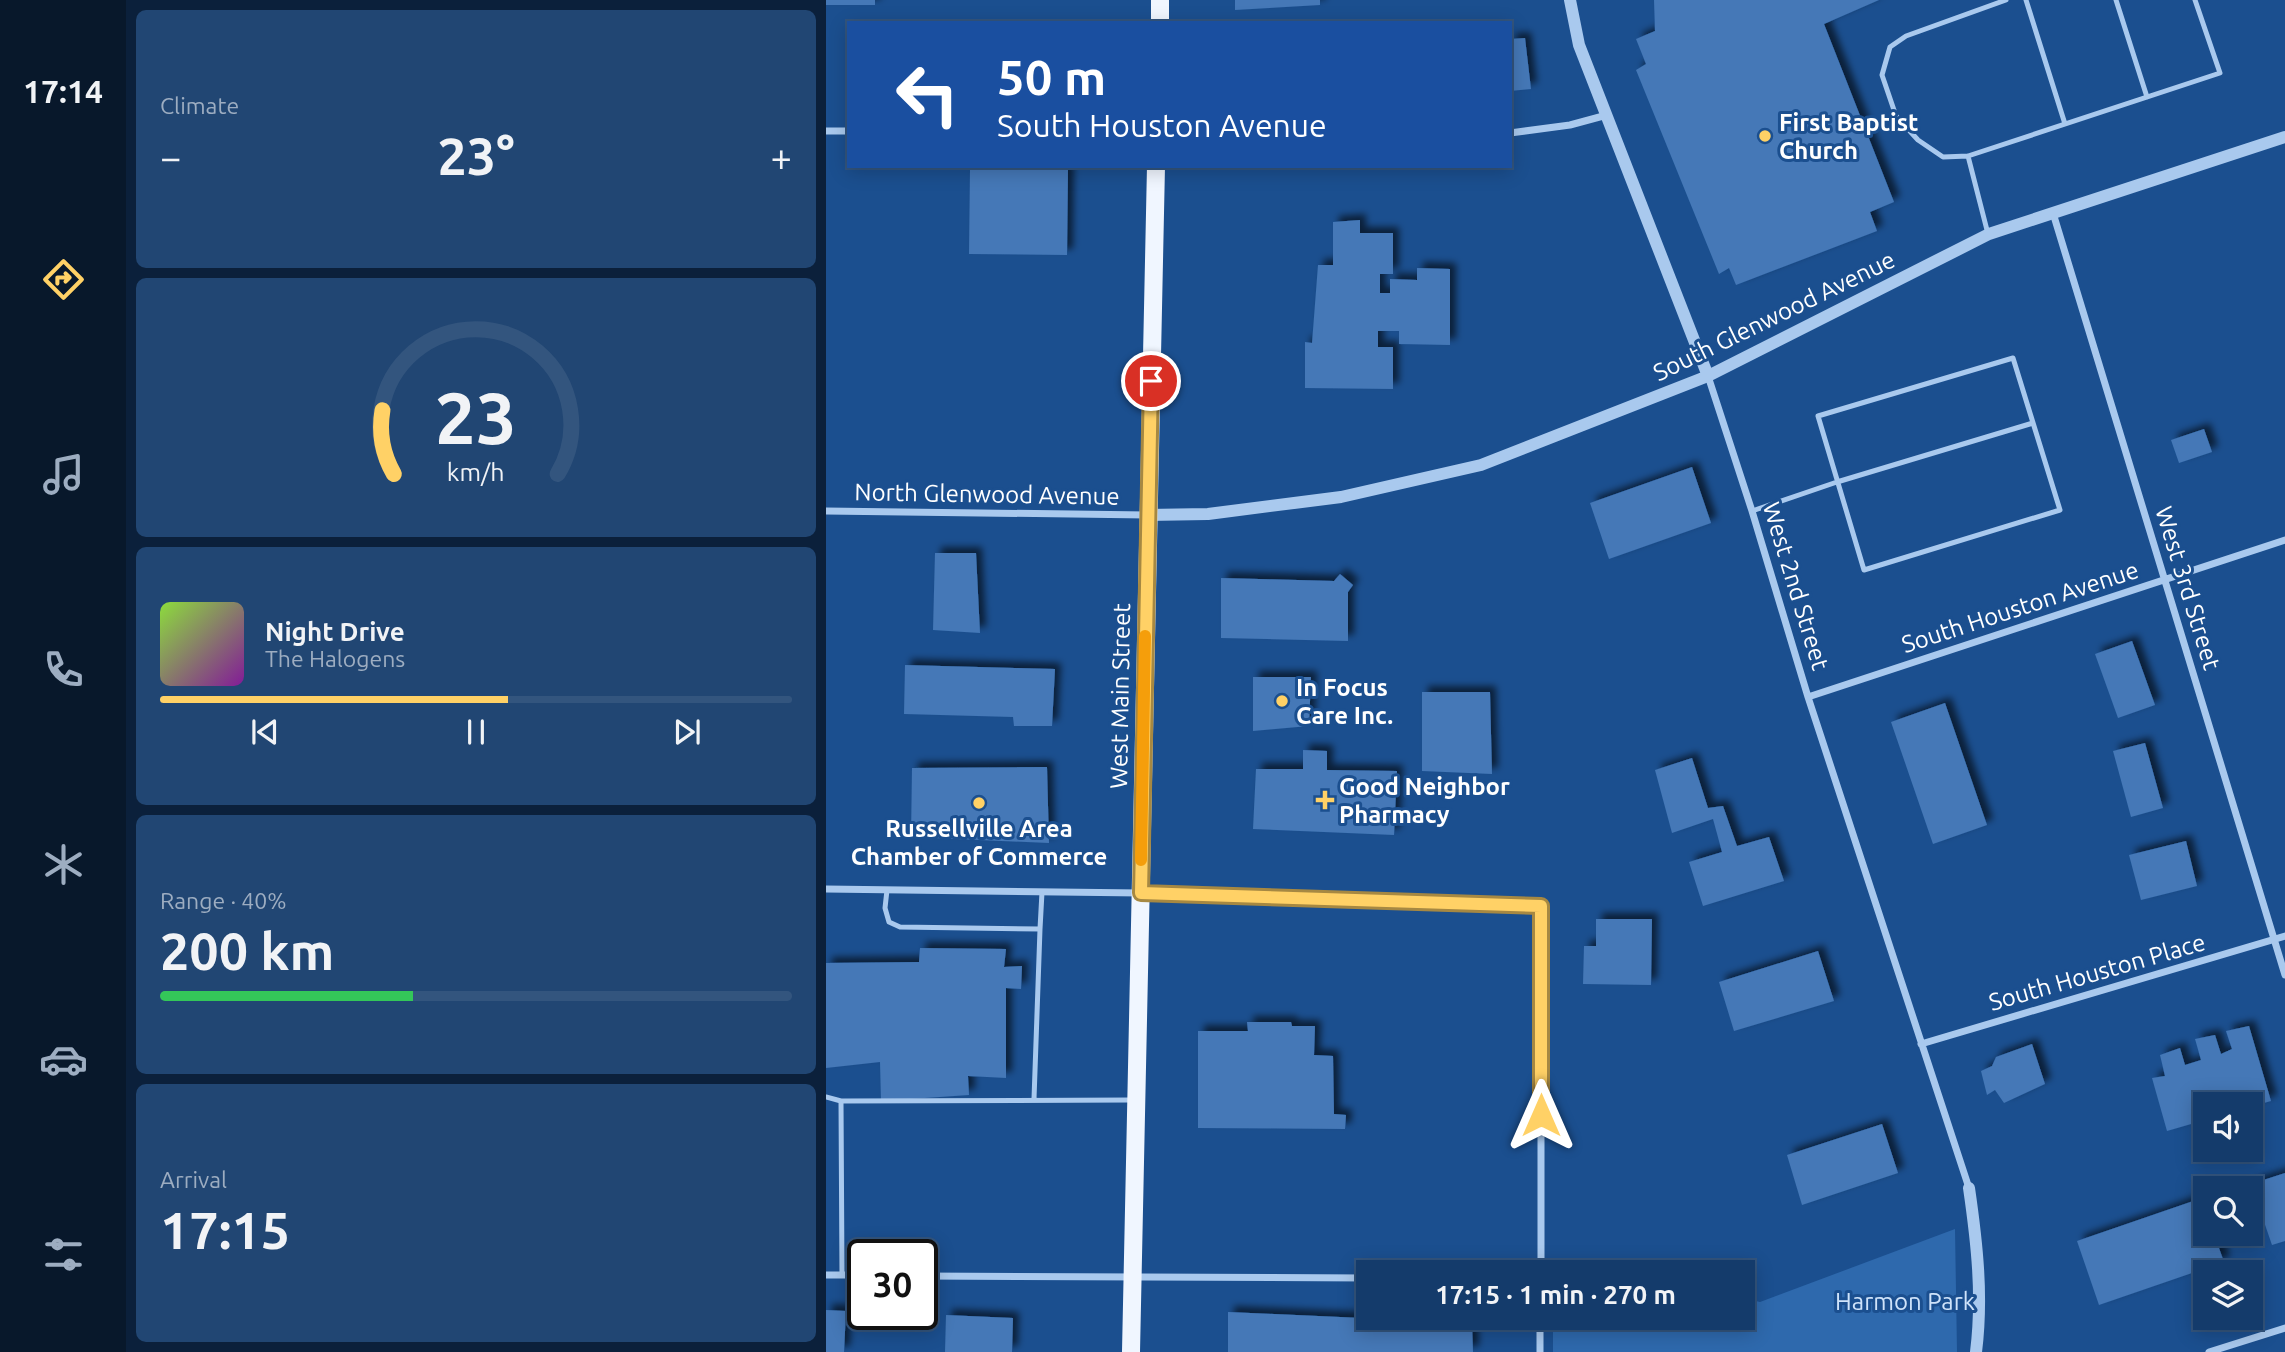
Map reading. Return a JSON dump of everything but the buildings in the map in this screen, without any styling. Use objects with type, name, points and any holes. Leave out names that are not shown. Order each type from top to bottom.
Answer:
[{"type":"main road","points":[[1160,0],[1160,21]]},
{"type":"main road","name":"West Main Street","points":[[1131,1352],[1156,168]]},
{"type":"street","name":"West 2nd Street","points":[[1570,0],[1579,45],[1708,376],[1808,697],[1969,1188]]},
{"type":"street","points":[[1512,133],[1570,125],[1607,114]]},
{"type":"street","points":[[826,131],[847,131]]},
{"type":"street","name":"South Glenwood Avenue","points":[[1147,515],[1208,514],[1341,497],[1481,466],[1708,376],[1989,234],[2285,137]]},
{"type":"street","name":"West 3rd Street","points":[[2053,212],[2285,975]]},
{"type":"street","name":"North Glenwood Avenue","points":[[826,511],[1147,515]]},
{"type":"street","name":"South Houston Avenue","points":[[1808,697],[2285,540]]},
{"type":"street","points":[[826,890],[1141,893],[1541,906],[1541,1260]]},
{"type":"street","name":"South Houston Place","points":[[1921,1045],[2285,936]]},
{"type":"street","points":[[1969,1188],[1977,1241],[1979,1282],[1976,1352]]},
{"type":"street","points":[[826,1275],[847,1275]]},
{"type":"street","points":[[938,1276],[1356,1278]]},
{"type":"street","points":[[2209,1352],[2285,1328]]},
{"type":"street","points":[[1540,1330],[1540,1352]]},
{"type":"lane","points":[[2006,0],[1906,36],[1890,47],[1882,75],[1896,116],[1918,140],[1943,157],[1968,156],[2220,73],[2195,0]]},
{"type":"lane","points":[[2026,0],[2065,124]]},
{"type":"lane","points":[[2116,0],[2147,97]]},
{"type":"lane","points":[[1968,156],[1989,234]]},
{"type":"lane","points":[[2013,358],[2033,423],[2060,510],[1864,570],[1818,416],[2013,358]]},
{"type":"lane","points":[[1752,511],[1837,482],[2033,423]]},
{"type":"lane","points":[[887,890],[885,908],[888,922],[900,927],[1040,929]]},
{"type":"lane","points":[[1034,1100],[1042,892]]},
{"type":"lane","points":[[826,1097],[841,1101],[1135,1100]]},
{"type":"lane","points":[[841,1101],[842,1275]]},
{"type":"green space","name":"Harmon Park","points":[[1955,1229],[1957,1352],[1553,1352],[1553,1330],[1755,1330],[1755,1301],[1760,1302]]},
{"type":"slow traffic","points":[[1141,860],[1145,636]]},
{"type":"place","name":"First Baptist Church","points":[[1765,136]]},
{"type":"place","name":"In Focus Care Inc.","points":[[1282,701]]},
{"type":"place","name":"Good Neighbor Pharmacy","points":[[1325,800]]},
{"type":"place","name":"Russellville Area Chamber of Commerce","points":[[979,803]]},
{"type":"route","points":[[1151,381],[1141,893],[1541,906],[1541,1115]]}]
